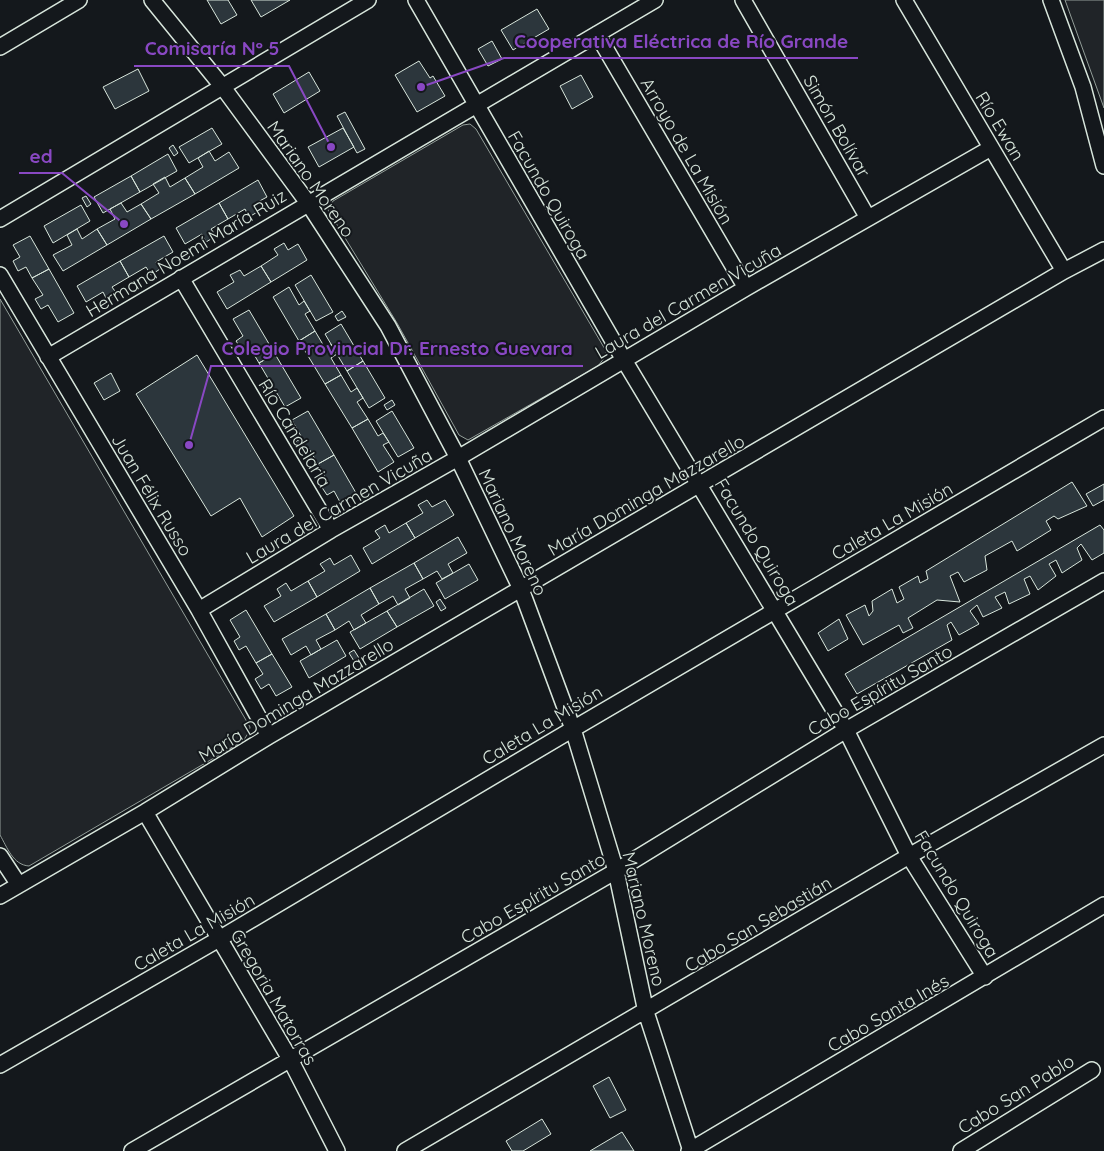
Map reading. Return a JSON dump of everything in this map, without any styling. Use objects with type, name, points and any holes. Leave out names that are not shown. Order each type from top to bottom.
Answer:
[{"type":"street","points":[[0,46],[79,0]]},
{"type":"street","name":"Mariano Moreno","points":[[152,0],[222,86],[308,203],[388,326],[458,458],[521,589],[573,729],[616,871],[646,1012],[691,1151]]},
{"type":"street","points":[[0,220],[368,0]]},
{"type":"street","name":"Facundo Quiroga","points":[[416,0],[475,106],[624,360],[701,485],[846,730],[909,856],[985,977]]},
{"type":"street","name":"Hermana Noemí María Ruiz","points":[[48,357],[655,0]]},
{"type":"street","name":"Simón Bolívar","points":[[744,0],[868,218]]},
{"type":"street","name":"Río Ewan","points":[[904,0],[1064,271]]},
{"type":"street","points":[[1051,0],[1083,87],[1104,166]]},
{"type":"street","name":"Arroyo de La Misión","points":[[597,34],[746,288]]},
{"type":"street","name":"Laura del Carmen Vicuña","points":[[199,610],[331,530],[458,458],[746,288],[991,148]]},
{"type":"street","name":"María Dominga Mazzarello","points":[[0,896],[145,812],[269,736],[1064,271],[1104,250]]},
{"type":"street","name":"Juan Félix Russo","points":[[0,275],[199,610],[269,736]]},
{"type":"street","name":"Río Candelaria","points":[[181,278],[331,530]]},
{"type":"street","name":"Caleta La Misión","points":[[0,1065],[219,940],[573,729],[1104,418]]},
{"type":"street","name":"Cabo Espíritu Santo","points":[[132,1151],[616,871],[846,730],[1104,581]]},
{"type":"street","name":"Cabo San Sebastián","points":[[405,1151],[646,1012],[909,856],[1104,745]]},
{"type":"street","name":"Gregoria Matorras","points":[[145,812],[290,1059],[337,1151]]},
{"type":"street","points":[[0,856],[19,885]]},
{"type":"street","name":"Cabo Santa Inés","points":[[691,1151],[1104,905]]},
{"type":"street","name":"Cabo San Pablo","points":[[961,1151],[1092,1070]]},
{"type":"shaded area","points":[[1065,0],[1104,0],[1104,108]]},
{"type":"shaded area","points":[[470,124],[476,129],[606,351],[605,357],[598,366],[468,440],[459,435],[397,323],[328,210],[333,201],[463,125]]},
{"type":"shaded area","points":[[0,299],[250,727],[243,741],[29,866],[23,865],[15,859],[0,835]]},
{"type":"building","points":[[207,0],[228,0],[237,15],[221,24]]},
{"type":"building","points":[[251,0],[290,0],[261,17]]},
{"type":"building","points":[[537,9],[549,29],[513,50],[501,30]]},
{"type":"building","points":[[492,41],[502,59],[488,66],[478,49]]},
{"type":"building","points":[[419,61],[430,78],[433,76],[445,96],[417,112],[395,75]]},
{"type":"building","points":[[138,69],[149,91],[115,109],[103,87]]},
{"type":"building","points":[[309,72],[320,91],[284,113],[273,94]]},
{"type":"building","points":[[581,75],[593,97],[572,109],[560,86]]},
{"type":"building","points":[[345,112],[365,149],[357,153],[337,116]]},
{"type":"building","points":[[212,128],[222,144],[189,163],[179,147]]},
{"type":"building","points":[[343,128],[354,147],[319,167],[308,147]]},
{"type":"building","points":[[173,145],[178,153],[174,156],[169,148]]},
{"type":"building","points":[[209,151],[215,161],[229,152],[239,168],[195,194],[185,178],[203,167],[198,158]]},
{"type":"building","points":[[168,154],[177,171],[140,192],[131,176]]},
{"type":"building","points":[[131,176],[140,192],[103,213],[94,197]]},
{"type":"building","points":[[165,177],[170,187],[185,178],[195,194],[151,219],[141,204],[159,193],[153,184]]},
{"type":"building","points":[[258,180],[267,197],[254,204],[259,211],[249,217],[245,209],[228,219],[219,203]]},
{"type":"building","points":[[86,196],[91,204],[87,207],[82,198]]},
{"type":"building","points":[[121,203],[127,212],[141,204],[151,219],[107,245],[97,229],[115,219],[110,209]]},
{"type":"building","points":[[219,203],[228,219],[211,229],[216,236],[206,242],[202,234],[185,244],[176,228]]},
{"type":"building","points":[[81,205],[90,221],[53,243],[44,226]]},
{"type":"building","points":[[77,229],[82,239],[97,229],[107,245],[63,271],[53,255],[72,245],[67,235]]},
{"type":"building","points":[[30,236],[49,269],[32,278],[26,267],[18,271],[13,261],[20,257],[13,245]]},
{"type":"building","points":[[164,236],[173,252],[156,262],[160,269],[151,275],[146,267],[129,277],[120,261]]},
{"type":"building","points":[[284,243],[288,250],[298,244],[307,260],[271,282],[261,266],[278,255],[274,249]]},
{"type":"building","points":[[120,261],[129,277],[112,287],[117,294],[107,300],[103,292],[86,302],[77,286]]},
{"type":"building","points":[[261,266],[271,282],[227,309],[217,292],[234,282],[230,275],[240,270],[244,276]]},
{"type":"building","points":[[49,269],[74,313],[58,322],[48,305],[41,309],[35,299],[43,295],[32,278]]},
{"type":"building","points":[[311,275],[333,312],[316,321],[295,285]]},
{"type":"building","points":[[289,287],[299,305],[304,301],[310,311],[305,314],[315,331],[299,341],[273,297]]},
{"type":"building","points":[[249,310],[275,354],[259,363],[249,346],[242,350],[236,341],[243,336],[233,319]]},
{"type":"building","points":[[342,311],[346,317],[338,321],[335,316]]},
{"type":"building","points":[[341,324],[363,361],[347,371],[325,334]]},
{"type":"building","points":[[315,331],[325,348],[331,344],[337,354],[331,358],[341,375],[325,384],[299,341]]},
{"type":"building","points":[[275,354],[301,398],[285,407],[275,390],[268,394],[262,385],[269,380],[259,363]]},
{"type":"building","points":[[197,355],[294,516],[262,537],[240,498],[211,516],[136,394]]},
{"type":"building","points":[[363,361],[385,398],[369,408],[347,371]]},
{"type":"building","points":[[111,373],[120,391],[104,400],[94,383]]},
{"type":"building","points":[[341,375],[351,392],[357,388],[363,398],[357,402],[368,419],[352,428],[325,384]]},
{"type":"building","points":[[392,400],[395,405],[387,410],[384,405]]},
{"type":"building","points":[[308,411],[334,455],[318,464],[308,447],[301,451],[295,442],[302,438],[292,420]]},
{"type":"building","points":[[392,411],[414,448],[398,457],[376,421]]},
{"type":"building","points":[[368,419],[378,436],[383,433],[389,442],[383,445],[394,462],[378,472],[352,428]]},
{"type":"building","points":[[334,455],[356,493],[340,502],[334,491],[327,495],[321,486],[328,482],[318,464]]},
{"type":"building","points":[[1072,482],[1087,506],[1058,519],[1054,516],[1046,521],[1051,530],[1017,551],[1012,541],[985,556],[987,570],[964,582],[958,572],[950,576],[960,602],[937,600],[908,618],[913,628],[903,633],[899,625],[863,645],[846,615],[865,605],[869,616],[873,611],[872,601],[892,589],[897,603],[904,599],[899,587],[918,576],[920,583],[928,579],[926,571]]},
{"type":"building","points":[[1104,484],[1104,500],[1093,506],[1086,494]]},
{"type":"building","points":[[427,500],[432,507],[445,500],[454,515],[415,538],[406,523],[423,513],[418,505]]},
{"type":"building","points":[[406,523],[415,538],[372,564],[363,548],[380,538],[375,531],[385,525],[389,533]]},
{"type":"building","points":[[1100,525],[1104,530],[1104,553],[1092,560],[1081,544],[1077,548],[1082,560],[1062,573],[1056,560],[1049,564],[1056,576],[1038,590],[1030,576],[1024,579],[1030,594],[1009,604],[1005,592],[995,597],[1002,608],[983,617],[977,605],[970,611],[979,624],[959,635],[951,622],[947,625],[952,640],[857,694],[845,674]]},
{"type":"building","points":[[458,537],[467,553],[448,564],[453,573],[442,579],[437,571],[423,579],[414,563]]},
{"type":"building","points":[[351,555],[360,571],[317,597],[308,581],[325,571],[320,564],[330,558],[334,565]]},
{"type":"building","points":[[414,563],[423,579],[405,589],[410,598],[398,605],[393,596],[379,604],[370,588]]},
{"type":"building","points":[[469,564],[478,580],[445,599],[436,583]]},
{"type":"building","points":[[308,581],[317,597],[274,622],[264,606],[281,596],[277,589],[286,583],[291,591]]},
{"type":"building","points":[[370,588],[379,604],[361,615],[366,623],[354,630],[349,621],[335,630],[326,614]]},
{"type":"building","points":[[424,589],[434,606],[397,627],[387,611]]},
{"type":"building","points":[[440,599],[446,608],[441,611],[436,602]]},
{"type":"building","points":[[246,610],[272,654],[256,663],[246,646],[239,650],[234,641],[240,637],[230,620]]},
{"type":"building","points":[[387,611],[397,627],[360,649],[350,632]]},
{"type":"building","points":[[326,614],[335,630],[316,640],[321,649],[311,655],[306,646],[291,655],[282,639]]},
{"type":"building","points":[[839,619],[848,639],[828,651],[818,633]]},
{"type":"building","points":[[337,640],[346,656],[309,678],[300,661]]},
{"type":"building","points":[[354,650],[359,658],[354,661],[349,653]]},
{"type":"building","points":[[272,654],[292,687],[276,696],[269,684],[261,689],[255,679],[263,674],[256,663]]},
{"type":"building","points":[[609,1077],[626,1110],[610,1118],[593,1086]]},
{"type":"building","points":[[542,1119],[551,1134],[523,1151],[512,1151],[506,1141]]},
{"type":"building","points":[[622,1132],[634,1151],[590,1151]]},
{"type":"place","name":"Cooperativa Eléctrica de Río Grande","points":[[421,87]]},
{"type":"place","name":"Comisaría N° 5","points":[[331,147]]},
{"type":"place","name":"ed","points":[[124,224]]},
{"type":"place","name":"Colegio Provincial Dr. Ernesto Guevara","points":[[189,445]]}]
